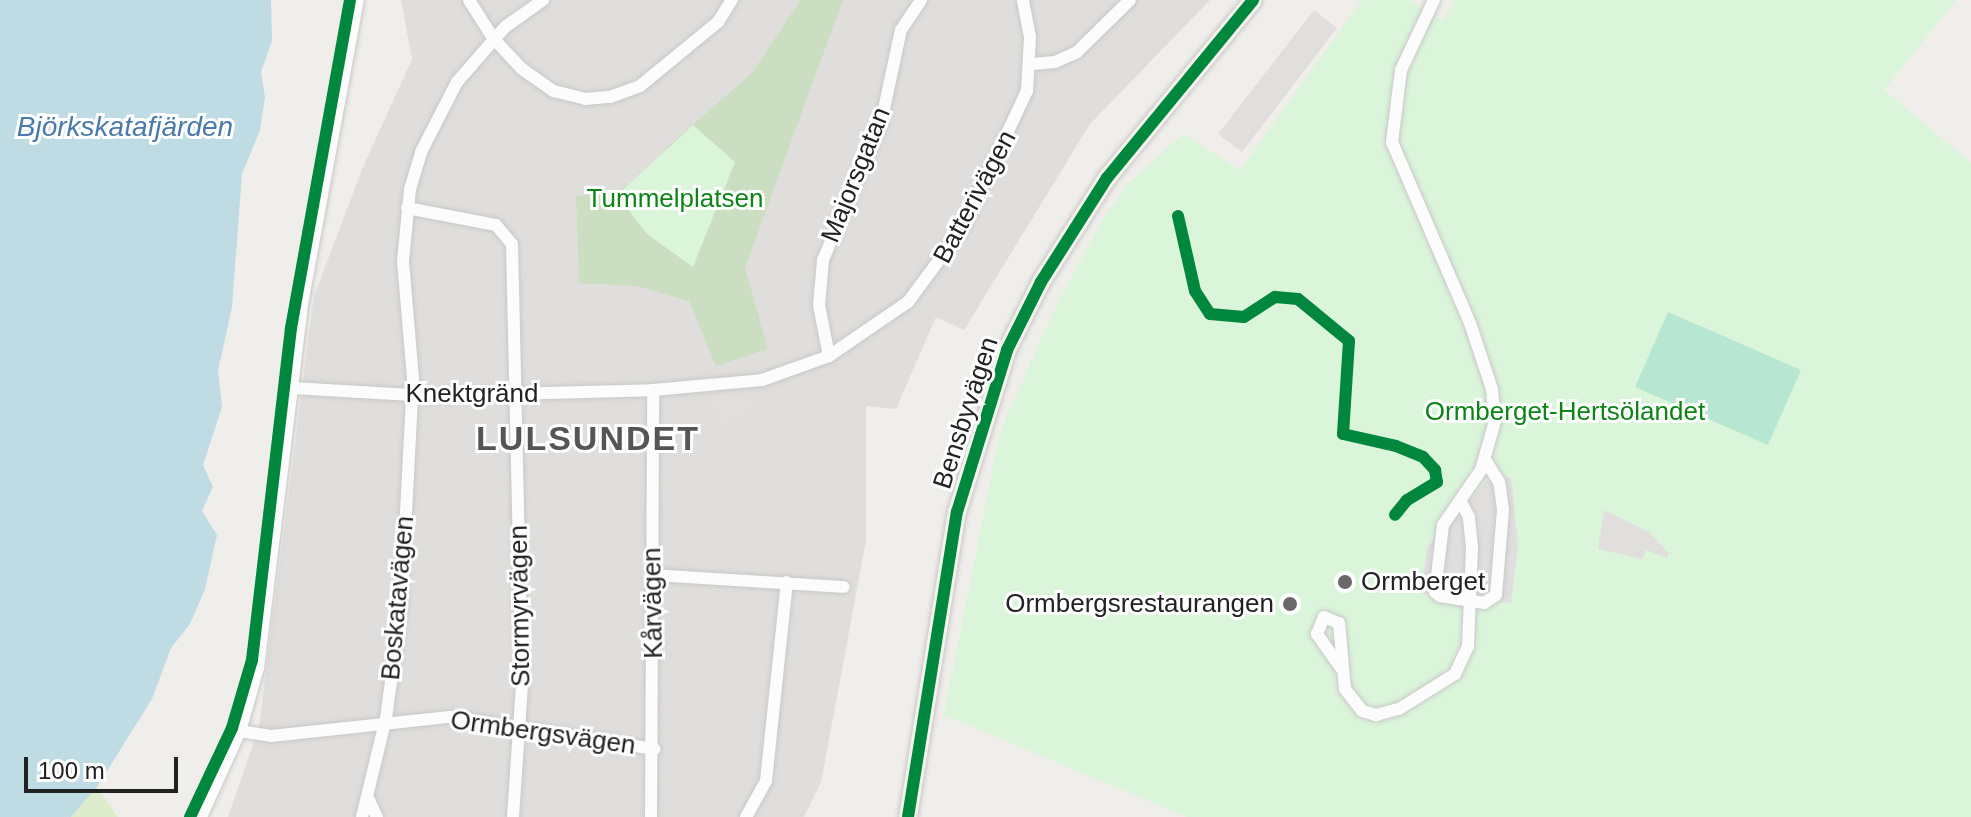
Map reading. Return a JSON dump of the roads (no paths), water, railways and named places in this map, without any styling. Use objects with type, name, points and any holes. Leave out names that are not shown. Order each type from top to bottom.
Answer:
[{"type":"main road","name":"Bensbyvägen","points":[[908,817],[957,512],[1007,350],[1041,282],[1107,178],[1253,0]]},
{"type":"street","points":[[201,817],[240,731],[262,645],[308,265],[358,0]]},
{"type":"street","points":[[469,0],[493,38],[522,69],[554,91],[585,99],[610,97],[640,86],[718,22],[732,0]]},
{"type":"street","points":[[413,395],[403,272],[407,208],[437,116],[493,38],[543,0]]},
{"type":"street","name":"Majorsgatan","points":[[829,356],[819,305],[826,246],[881,123],[901,30],[921,0]]},
{"type":"street","name":"Batterivägen","points":[[653,390],[762,380],[829,356],[895,314],[945,258],[1017,120],[1031,64],[1023,0]]},
{"type":"street","points":[[1031,64],[1055,62],[1077,52],[1130,0]]},
{"type":"street","points":[[1434,0],[1401,70],[1392,142],[1401,173],[1447,262],[1489,377],[1495,421],[1486,461],[1443,525],[1435,592],[1468,602],[1494,598],[1502,562],[1502,494],[1486,461]]},
{"type":"street","name":"Stormyrvägen","points":[[407,208],[496,225],[509,235],[516,395],[520,727],[513,817]]},
{"type":"street","name":"Knektgränd","points":[[292,388],[413,395],[653,390]]},
{"type":"street","name":"Kårvägen","points":[[651,817],[655,749],[653,390]]},
{"type":"street","name":"Boskatavägen","points":[[362,817],[369,800],[384,725],[401,608],[413,395]]},
{"type":"street","points":[[1341,668],[1348,697],[1362,711],[1386,714],[1415,702],[1460,665],[1468,646],[1472,528],[1461,502]]},
{"type":"street","points":[[653,575],[844,587]]},
{"type":"street","points":[[746,817],[766,781],[787,582]]},
{"type":"street","name":"Ormbergsvägen","points":[[240,731],[271,736],[450,717],[655,749]]},
{"type":"street","points":[[369,800],[377,817]]},
{"type":"water","name":"Björkskatafjärden","points":[[0,0],[271,0],[272,41],[261,72],[265,97],[260,130],[242,174],[232,307],[218,371],[222,407],[203,465],[213,487],[202,511],[217,535],[205,589],[190,624],[171,648],[152,699],[97,787],[71,817],[0,817]]},
{"type":"place","name":"Ormberget","points":[[1345,582]]},
{"type":"place","name":"Ormbergsrestaurangen","points":[[1290,604]]},
{"type":"district","name":"LULSUNDET","points":[[588,439]]},
{"type":"park label","name":"Tummelplatsen","points":[[675,199]]},
{"type":"park label","name":"Ormberget-Hertsölandet","points":[[1565,412]]}]
